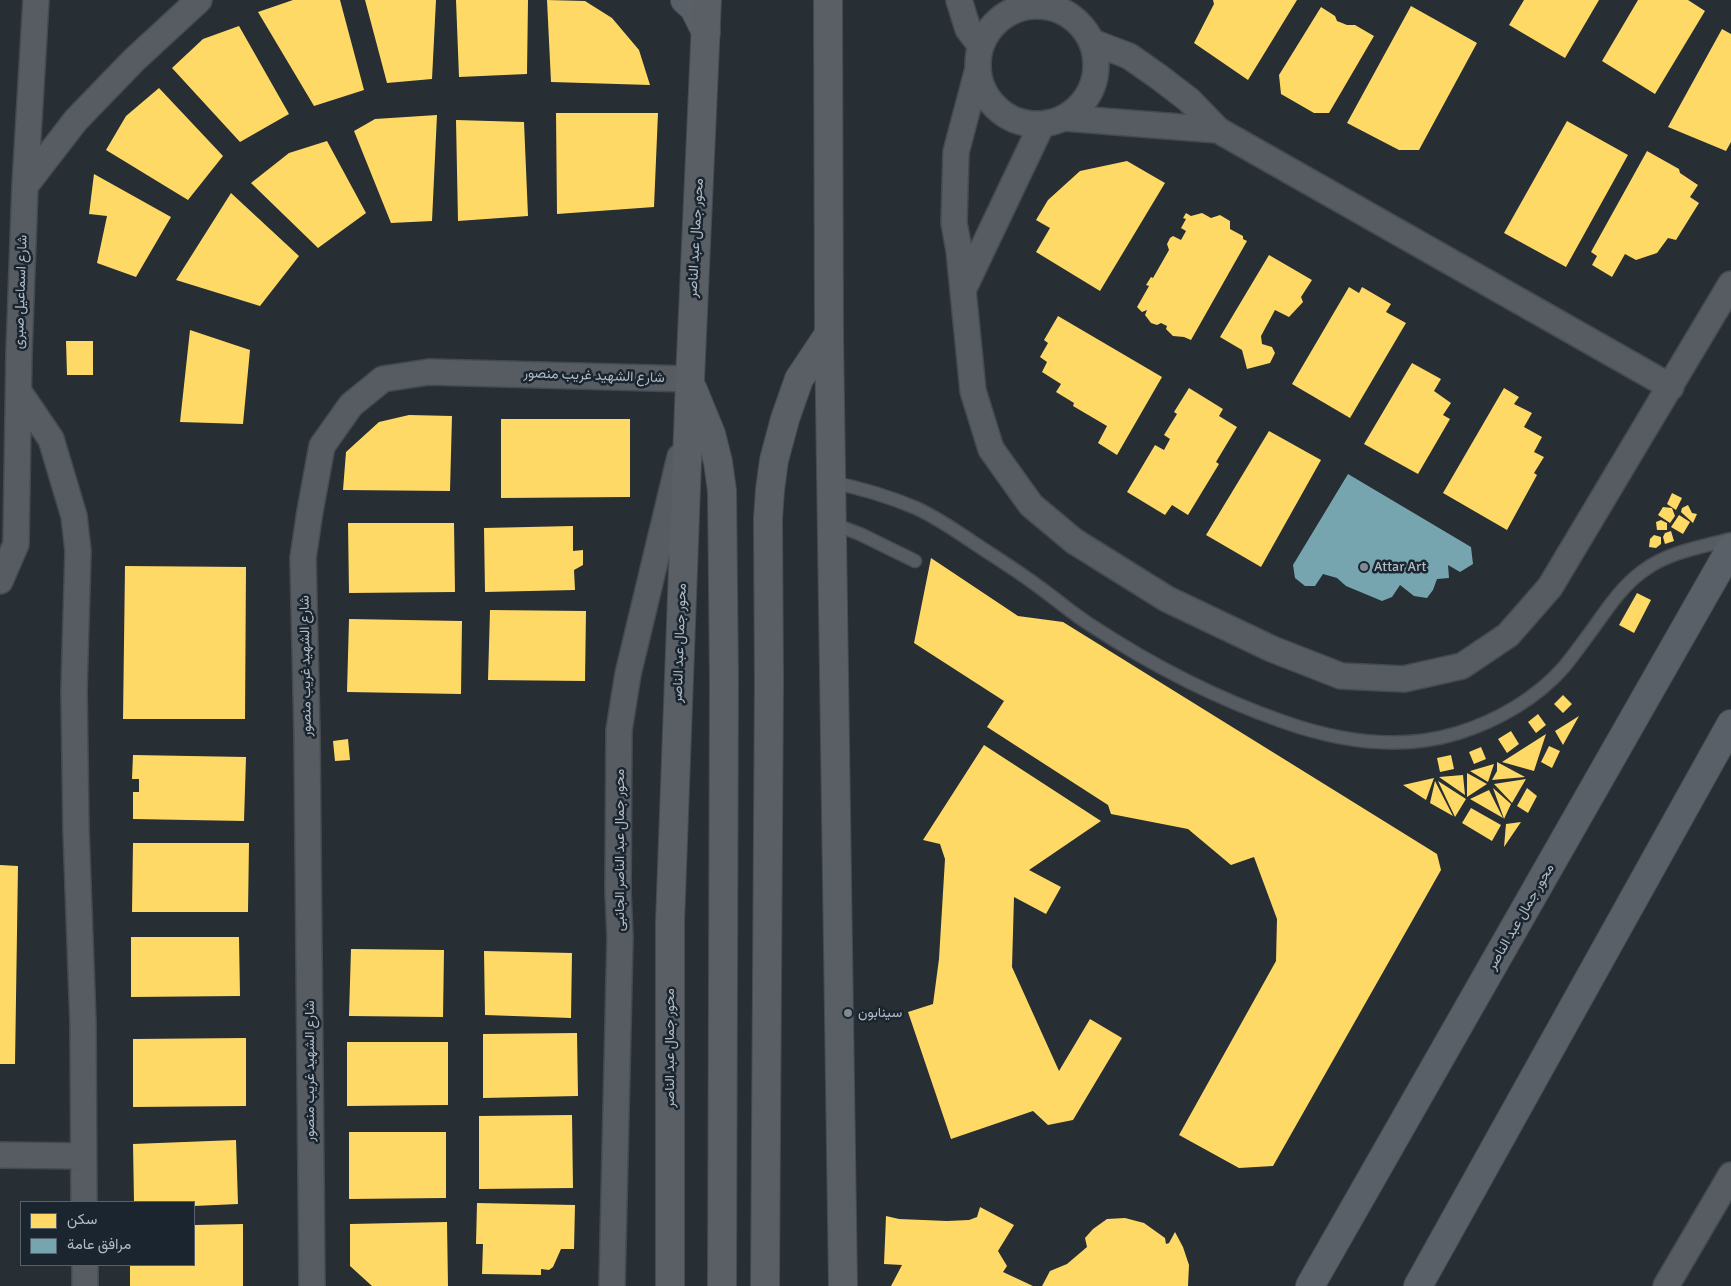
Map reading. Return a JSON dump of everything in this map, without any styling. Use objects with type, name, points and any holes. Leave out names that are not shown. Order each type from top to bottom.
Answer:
[{"type":"main road","points":[[685,0],[694,8],[706,32]]},
{"type":"main road","name":"محور جمال عبد الناصر","points":[[670,1286],[670,922],[688,423],[707,0]]},
{"type":"main road","points":[[828,0],[829,334],[843,1286]]},
{"type":"main road","points":[[765,1286],[769,681],[768,519],[773,470],[784,419],[798,379],[829,334]]},
{"type":"main road","points":[[690,379],[711,434],[722,490],[724,681],[722,1286]]},
{"type":"main road","name":"محور جمال عبد الناصر","points":[[1310,1286],[1731,548]]},
{"type":"main road","points":[[1418,1286],[1731,724]]},
{"type":"street","name":"شارع اسماعيل صبرى","points":[[0,582],[16,544],[18,392],[9,353],[25,186],[36,0]]},
{"type":"street","points":[[25,186],[76,120],[134,60],[199,0]]},
{"type":"street","points":[[959,0],[979,57],[984,92],[999,110],[1019,121],[1053,121],[1218,130]]},
{"type":"street","points":[[962,292],[1053,121],[1081,104],[1092,85],[1096,63],[1092,42],[1070,9],[1032,6],[1010,12],[992,26],[979,57],[956,152],[954,223],[959,250],[962,292],[973,391],[991,449],[1031,505],[1074,541],[1166,599],[1272,649],[1341,676],[1404,679],[1462,666],[1508,635],[1550,587],[1731,284]]},
{"type":"street","points":[[1092,42],[1129,56],[1189,100],[1218,130],[1671,387]]},
{"type":"street","name":"شارع الشهيد غريب منصور","points":[[312,1286],[307,734],[303,558],[322,446],[351,405],[383,378],[429,372],[690,379]]},
{"type":"street","points":[[18,392],[51,438],[74,516],[78,552],[74,690],[76,830],[84,1022],[84,1201]]},
{"type":"street","name":"محور جمال عبد الناصر الجانبى","points":[[612,1286],[620,947],[618,891],[619,730],[628,674],[688,423]]},
{"type":"street","points":[[0,1155],[83,1156]]},
{"type":"street","points":[[1666,1286],[1731,1175]]},
{"type":"street","points":[[85,1266],[85,1286]]},
{"type":"lane","points":[[831,482],[889,497],[917,508],[944,522],[1086,622],[1138,656],[1192,685],[1248,710],[1306,730],[1366,743],[1428,740],[1458,733],[1487,722],[1514,708],[1540,690],[1562,669],[1615,599],[1643,571],[1660,561],[1678,554],[1731,539]]},
{"type":"lane","points":[[832,523],[915,561]]},
{"type":"building: سكن","points":[[293,0],[340,0],[364,90],[314,106],[258,12]]},
{"type":"building: سكن","points":[[365,0],[436,0],[432,79],[387,83]]},
{"type":"building: سكن","points":[[456,0],[528,0],[527,74],[459,77]]},
{"type":"building: سكن","points":[[547,0],[585,1],[612,18],[639,50],[650,85],[551,82]]},
{"type":"building: سكن","points":[[1213,0],[1297,0],[1248,80],[1194,43],[1214,4]]},
{"type":"building: سكن","points":[[1524,0],[1599,0],[1565,58],[1509,25]]},
{"type":"building: سكن","points":[[1638,0],[1688,0],[1705,11],[1655,94],[1602,61]]},
{"type":"building: سكن","points":[[1411,6],[1477,43],[1419,150],[1399,150],[1347,123]]},
{"type":"building: سكن","points":[[1321,7],[1335,16],[1337,21],[1347,25],[1355,25],[1374,36],[1329,113],[1314,113],[1281,94],[1279,75]]},
{"type":"building: سكن","points":[[239,26],[289,114],[240,142],[172,68],[203,39]]},
{"type":"building: سكن","points":[[1722,29],[1731,34],[1731,142],[1726,151],[1668,127]]},
{"type":"building: سكن","points":[[159,88],[223,156],[188,200],[106,150],[126,116]]},
{"type":"building: سكن","points":[[556,113],[658,113],[654,207],[557,214]]},
{"type":"building: سكن","points":[[437,115],[432,221],[391,223],[354,131],[375,119]]},
{"type":"building: سكن","points":[[456,120],[524,122],[528,216],[458,221]]},
{"type":"building: سكن","points":[[1567,121],[1628,155],[1566,267],[1504,233]]},
{"type":"building: سكن","points":[[327,141],[366,213],[318,248],[251,183],[289,153]]},
{"type":"building: سكن","points":[[1647,151],[1679,169],[1680,173],[1698,185],[1690,197],[1699,203],[1676,240],[1668,238],[1657,253],[1636,260],[1625,254],[1612,277],[1592,265],[1597,256],[1591,252]]},
{"type":"building: سكن","points":[[1127,161],[1165,183],[1100,291],[1036,252],[1050,228],[1036,220],[1048,200],[1080,171]]},
{"type":"building: سكن","points":[[94,174],[171,217],[136,277],[97,263],[107,216],[89,214]]},
{"type":"building: سكن","points":[[231,193],[299,256],[260,306],[176,280]]},
{"type":"building: سكن","points":[[1186,213],[1191,216],[1202,213],[1211,218],[1220,215],[1230,221],[1230,229],[1243,236],[1243,239],[1247,241],[1191,340],[1173,336],[1166,329],[1167,326],[1161,323],[1157,325],[1151,323],[1145,315],[1147,310],[1142,312],[1137,307],[1149,286],[1146,285],[1151,277],[1153,278],[1169,250],[1167,244],[1170,238],[1173,236],[1181,240],[1186,231],[1181,228],[1186,219],[1183,218]]},
{"type":"building: سكن","points":[[1269,255],[1312,280],[1301,297],[1303,302],[1289,317],[1275,310],[1261,336],[1262,344],[1272,347],[1275,353],[1270,363],[1247,369],[1242,350],[1220,337]]},
{"type":"building: سكن","points":[[1349,287],[1359,293],[1362,287],[1391,304],[1386,312],[1406,323],[1350,418],[1292,384]]},
{"type":"building: سكن","points":[[1058,316],[1162,377],[1117,455],[1098,443],[1107,426],[1073,406],[1074,403],[1056,392],[1061,384],[1042,372],[1047,362],[1040,357],[1048,343],[1044,340]]},
{"type":"building: سكن","points":[[190,330],[250,350],[243,424],[180,422]]},
{"type":"building: سكن","points":[[66,341],[93,341],[93,375],[67,375]]},
{"type":"building: سكن","points":[[1412,363],[1441,379],[1434,391],[1451,403],[1443,415],[1450,419],[1418,474],[1364,444]]},
{"type":"building: سكن","points":[[1189,388],[1223,409],[1219,416],[1237,427],[1216,462],[1219,464],[1188,515],[1172,505],[1165,515],[1127,492],[1155,445],[1164,450],[1170,439],[1164,435],[1177,414],[1174,412]]},
{"type":"building: سكن","points":[[1504,388],[1519,397],[1514,404],[1532,413],[1524,427],[1542,437],[1534,452],[1544,457],[1534,473],[1537,475],[1507,530],[1443,493]]},
{"type":"building: سكن","points":[[409,415],[452,416],[450,491],[343,490],[346,452],[379,422]]},
{"type":"building: سكن","points":[[501,419],[630,419],[630,497],[501,498]]},
{"type":"building: سكن","points":[[1269,431],[1321,460],[1261,567],[1206,535]]},
{"type":"building: سكن","points":[[1672,493],[1682,498],[1676,510],[1667,504]]},
{"type":"building: سكن","points":[[1688,505],[1692,513],[1697,514],[1693,523],[1681,512],[1682,508]]},
{"type":"building: سكن","points":[[1663,507],[1672,508],[1675,516],[1670,523],[1658,515]]},
{"type":"building: سكن","points":[[1679,515],[1690,522],[1683,534],[1671,527]]},
{"type":"building: سكن","points":[[1661,520],[1667,523],[1667,530],[1657,530],[1656,522]]},
{"type":"building: سكن","points":[[348,523],[454,523],[455,592],[349,593]]},
{"type":"building: سكن","points":[[573,526],[573,551],[583,550],[583,565],[574,570],[575,590],[485,592],[484,528]]},
{"type":"building: سكن","points":[[1671,531],[1674,541],[1665,544],[1663,537],[1665,533]]},
{"type":"building: سكن","points":[[1654,535],[1661,537],[1661,544],[1656,548],[1649,547],[1650,539]]},
{"type":"building: سكن","points":[[931,558],[1018,616],[1063,622],[1437,854],[1441,870],[1273,1166],[1239,1168],[1179,1135],[1276,961],[1277,919],[1254,857],[1231,865],[1188,829],[1111,814],[1108,805],[987,727],[1004,701],[914,643]]},
{"type":"building: سكن","points":[[125,566],[246,567],[245,719],[123,719]]},
{"type":"building: سكن","points":[[1637,593],[1651,600],[1634,633],[1619,625]]},
{"type":"building: سكن","points":[[490,610],[586,611],[585,681],[488,680]]},
{"type":"building: سكن","points":[[349,619],[462,621],[461,694],[347,692]]},
{"type":"building: سكن","points":[[1563,695],[1572,704],[1563,713],[1554,704]]},
{"type":"building: سكن","points":[[1538,714],[1546,725],[1536,733],[1528,722]]},
{"type":"building: سكن","points":[[1579,716],[1563,745],[1555,731]]},
{"type":"building: سكن","points":[[1511,731],[1519,744],[1507,753],[1498,739]]},
{"type":"building: سكن","points":[[1546,734],[1534,771],[1502,762]]},
{"type":"building: سكن","points":[[348,739],[350,760],[335,761],[333,741]]},
{"type":"building: سكن","points":[[984,745],[1101,821],[1029,870],[1061,887],[1046,914],[1014,897],[1012,967],[1059,1071],[1090,1019],[1122,1038],[1073,1120],[1048,1125],[1033,1111],[951,1139],[908,1012],[933,1004],[939,959],[945,859],[940,844],[923,840]]},
{"type":"building: سكن","points":[[1549,746],[1560,751],[1552,768],[1541,762]]},
{"type":"building: سكن","points":[[1481,747],[1486,759],[1474,764],[1469,752]]},
{"type":"building: سكن","points":[[133,755],[246,757],[244,821],[133,819],[133,792],[139,792],[139,779],[132,779]]},
{"type":"building: سكن","points":[[1451,755],[1454,769],[1440,772],[1437,758]]},
{"type":"building: سكن","points":[[1497,762],[1525,777],[1492,780],[1497,771]]},
{"type":"building: سكن","points":[[1494,764],[1488,782],[1470,771]]},
{"type":"building: سكن","points":[[1467,773],[1487,784],[1467,797]]},
{"type":"building: سكن","points":[[1463,775],[1465,795],[1439,777]]},
{"type":"building: سكن","points":[[1434,778],[1426,800],[1403,785]]},
{"type":"building: سكن","points":[[1526,779],[1512,803],[1494,784]]},
{"type":"building: سكن","points":[[1435,781],[1453,816],[1430,803]]},
{"type":"building: سكن","points":[[1438,781],[1466,799],[1455,817]]},
{"type":"building: سكن","points":[[1493,788],[1511,804],[1504,819]]},
{"type":"building: سكن","points":[[1527,788],[1537,796],[1528,813],[1517,806]]},
{"type":"building: سكن","points":[[1489,790],[1503,818],[1470,799]]},
{"type":"building: سكن","points":[[1471,808],[1501,825],[1492,841],[1462,823]]},
{"type":"building: سكن","points":[[1521,822],[1504,847],[1506,824]]},
{"type":"building: سكن","points":[[133,843],[249,843],[248,912],[132,912]]},
{"type":"building: سكن","points":[[0,865],[18,866],[15,1064],[0,1064]]},
{"type":"building: سكن","points":[[131,937],[239,937],[240,996],[131,997]]},
{"type":"building: سكن","points":[[351,949],[444,950],[443,1017],[349,1016]]},
{"type":"building: سكن","points":[[484,951],[572,953],[571,1018],[485,1015]]},
{"type":"building: سكن","points":[[577,1033],[578,1096],[483,1098],[483,1034]]},
{"type":"building: سكن","points":[[246,1038],[246,1106],[133,1107],[133,1039]]},
{"type":"building: سكن","points":[[347,1042],[448,1042],[448,1105],[347,1106]]},
{"type":"building: سكن","points":[[572,1115],[573,1188],[479,1189],[479,1116]]},
{"type":"building: سكن","points":[[349,1132],[446,1132],[446,1198],[349,1199]]},
{"type":"building: سكن","points":[[236,1140],[238,1204],[195,1206],[195,1201],[134,1201],[133,1144]]},
{"type":"building: سكن","points":[[477,1203],[575,1205],[574,1249],[561,1249],[553,1267],[549,1270],[541,1269],[541,1275],[482,1274],[483,1244],[476,1244]]},
{"type":"building: سكن","points":[[980,1207],[1014,1225],[998,1251],[1007,1266],[1003,1272],[1033,1286],[891,1286],[902,1265],[884,1264],[886,1216],[899,1219],[969,1220],[977,1217]]},
{"type":"building: سكن","points":[[1125,1218],[1144,1223],[1165,1238],[1166,1244],[1169,1243],[1175,1232],[1183,1247],[1189,1265],[1188,1286],[1042,1286],[1050,1271],[1067,1264],[1087,1247],[1085,1238],[1093,1229],[1107,1219]]},
{"type":"building: سكن","points":[[447,1222],[448,1286],[372,1286],[350,1266],[350,1224]]},
{"type":"building: سكن","points":[[243,1224],[243,1286],[130,1286],[130,1266],[195,1266],[195,1225]]},
{"type":"building: مرافق عامة","points":[[1348,474],[1471,547],[1473,564],[1460,572],[1448,565],[1449,578],[1437,579],[1433,590],[1427,598],[1414,596],[1400,585],[1392,597],[1382,601],[1346,586],[1337,578],[1323,574],[1315,586],[1305,586],[1295,578],[1293,565]]},
{"type":"place","name":"Attar Art","points":[[1364,567]]},
{"type":"place","name":"سينابون","points":[[848,1013]]}]
